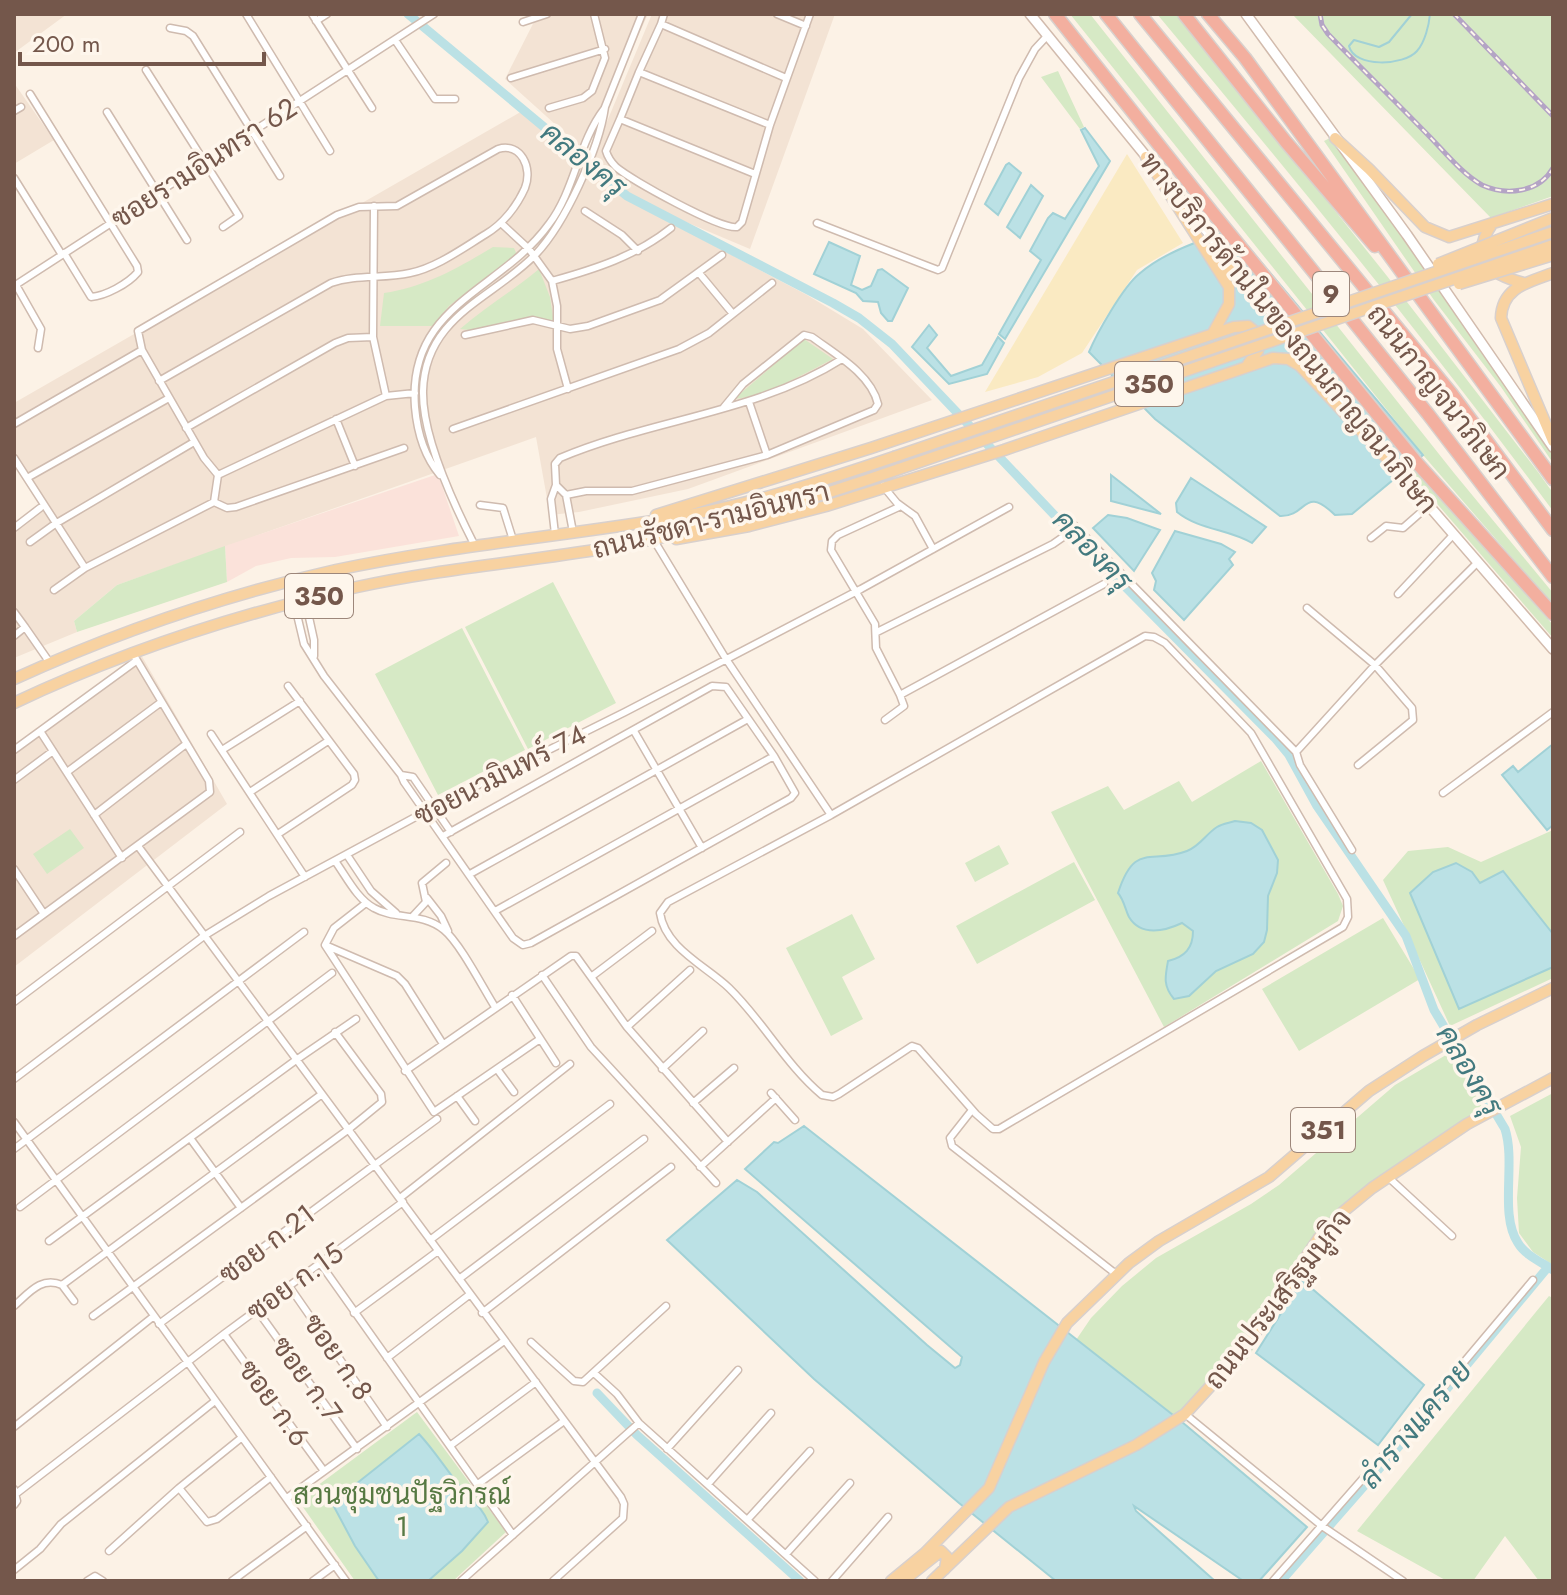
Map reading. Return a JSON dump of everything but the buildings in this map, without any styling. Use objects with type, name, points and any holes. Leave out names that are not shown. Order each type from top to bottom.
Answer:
[{"type":"highway","points":[[1055,14],[1417,463],[1553,614]]},
{"type":"highway","name":"ถนนกาญจนาภิเษก","points":[[1106,14],[1428,414],[1553,577]]},
{"type":"highway","name":"ถนนกาญจนาภิเษก","points":[[1140,14],[1451,393],[1553,530]]},
{"type":"highway","points":[[1184,14],[1286,142],[1427,307]]},
{"type":"highway","points":[[1208,14],[1245,58],[1553,479]]},
{"type":"highway","points":[[1218,14],[1245,58]]},
{"type":"main road","name":"ทางบริการด้านในของถนนกาญจนาภิเษก","points":[[1030,14],[1204,225],[1394,466],[1553,649]]},
{"type":"main road","points":[[1246,14],[1407,235],[1553,444]]},
{"type":"main road","points":[[1335,138],[1425,227],[1435,233],[1449,237],[1553,204]]},
{"type":"main road","points":[[1146,157],[1224,277],[1230,292],[1229,304],[1213,333]]},
{"type":"main road","name":"ถนนรัชดา-รามอินทรา","points":[[1362,297],[1553,218]]},
{"type":"main road","points":[[1492,224],[1483,237],[1482,256],[1491,270],[1524,283]]},
{"type":"main road","name":"ถนนรัชดา-รามอินทรา","points":[[14,679],[151,623],[277,585],[383,561],[677,517],[758,500],[894,457],[1553,232]]},
{"type":"main road","name":"ถนนรัชดา-รามอินทรา","points":[[14,703],[134,657],[300,601],[423,574],[638,542],[779,508],[1553,245]]},
{"type":"main road","name":"ถนนรัชดา-รามอินทรา","points":[[1399,299],[1493,275],[1553,255]]},
{"type":"main road","points":[[1224,277],[1230,269],[1242,273]]},
{"type":"main road","points":[[1553,273],[1515,288],[1504,301],[1501,318],[1553,444]]},
{"type":"main road","points":[[628,524],[824,464],[1213,333],[1242,326],[1253,329],[1259,345],[1255,356],[1245,367]]},
{"type":"main road","points":[[1305,352],[1314,369],[1305,371]]},
{"type":"main road","points":[[638,542],[715,533],[786,518],[1004,450],[1281,357],[1294,361],[1305,371],[1394,466]]},
{"type":"main road","points":[[1061,384],[1053,398],[1055,409],[1063,418],[1085,422]]},
{"type":"main road","name":"351","points":[[891,1581],[925,1553],[989,1488],[1044,1362],[1067,1323],[1116,1274],[1159,1241],[1269,1177],[1351,1105],[1423,1056],[1477,1025],[1553,988]]},
{"type":"main road","name":"ถนนประเสริฐมนูกิจ","points":[[932,1581],[1009,1507],[1136,1445],[1182,1415],[1246,1347],[1318,1239],[1344,1211],[1467,1124],[1553,1078]]},
{"type":"main road","points":[[903,1581],[941,1551],[947,1557],[944,1570]]},
{"type":"street","points":[[246,14],[330,151]]},
{"type":"street","points":[[327,14],[314,17],[372,108]]},
{"type":"street","points":[[523,22],[547,14]]},
{"type":"street","points":[[549,108],[583,98],[592,91],[604,63],[605,49],[594,14]]},
{"type":"street","points":[[442,477],[434,468],[420,437],[414,393],[422,350],[442,318],[529,249],[556,215],[594,147],[605,107],[642,14]]},
{"type":"street","points":[[664,14],[606,151],[611,162],[624,173],[724,226],[737,227],[742,222],[770,125],[810,14]]},
{"type":"street","points":[[777,14],[806,26]]},
{"type":"street","name":"ซอยรามอินทรา 62","points":[[15,284],[433,15]]},
{"type":"street","points":[[661,24],[786,78]]},
{"type":"street","points":[[170,28],[186,31],[193,36],[280,176]]},
{"type":"street","points":[[817,223],[930,267],[942,268],[1019,78],[1035,49],[1048,35]]},
{"type":"street","points":[[395,40],[435,99],[455,99]]},
{"type":"street","points":[[511,78],[605,49]]},
{"type":"street","points":[[146,70],[239,216],[223,227]]},
{"type":"street","points":[[639,72],[770,125]]},
{"type":"street","points":[[14,178],[91,297],[136,276],[137,266],[30,94]]},
{"type":"street","points":[[475,546],[442,477],[425,413],[423,393],[432,352],[460,312],[534,256],[563,218],[585,144],[605,107]]},
{"type":"street","points":[[107,112],[187,240]]},
{"type":"street","points":[[620,119],[755,174]]},
{"type":"street","points":[[159,381],[331,283],[425,269],[502,224],[522,194],[528,178],[528,170],[520,153],[509,147],[498,149],[397,206],[359,207],[337,215],[142,328],[137,335],[142,350],[159,381],[194,442],[218,475],[214,502]]},
{"type":"street","points":[[374,206],[373,337],[386,396]]},
{"type":"street","points":[[585,211],[622,235],[638,251]]},
{"type":"street","points":[[502,224],[529,249],[552,281],[557,306],[557,349],[568,389]]},
{"type":"street","points":[[552,281],[638,251],[671,228]]},
{"type":"street","points":[[465,335],[533,320],[579,329],[660,300],[722,255]]},
{"type":"street","points":[[699,273],[733,314]]},
{"type":"street","points":[[453,429],[679,349],[709,333],[772,283]]},
{"type":"street","points":[[15,284],[41,329],[38,348]]},
{"type":"street","points":[[566,495],[586,491],[632,491],[767,455],[874,410],[878,404],[875,394],[842,359],[812,337],[804,335],[743,384],[724,407]]},
{"type":"street","points":[[186,428],[335,343],[348,338],[373,337]]},
{"type":"street","points":[[14,424],[142,350]]},
{"type":"street","points":[[555,534],[551,499],[556,485],[555,464],[560,458],[749,402],[800,382],[842,359]]},
{"type":"street","points":[[218,475],[386,396],[423,393]]},
{"type":"street","points":[[27,478],[169,398]]},
{"type":"street","points":[[749,402],[767,455]]},
{"type":"street","points":[[336,419],[355,466]]},
{"type":"street","points":[[30,542],[194,442]]},
{"type":"street","points":[[214,502],[227,508],[236,507],[404,448]]},
{"type":"street","points":[[14,458],[85,568]]},
{"type":"street","points":[[556,485],[566,495],[573,532]]},
{"type":"street","points":[[883,486],[915,516],[933,549]]},
{"type":"street","points":[[54,590],[85,568],[214,502]]},
{"type":"street","points":[[480,505],[503,508],[513,540]]},
{"type":"street","points":[[885,720],[904,706],[876,648],[875,624],[831,550],[832,541],[845,532],[901,506]]},
{"type":"street","points":[[1371,538],[1386,526],[1403,528],[1428,506]]},
{"type":"street","name":"ซอยนวมินทร์ 74","points":[[14,1079],[204,936],[305,877],[434,807],[857,591],[1009,507]]},
{"type":"street","points":[[14,528],[40,508]]},
{"type":"street","points":[[1066,517],[1296,752],[1300,765],[1352,850]]},
{"type":"street","points":[[877,632],[1075,528]]},
{"type":"street","points":[[1398,594],[1453,535]]},
{"type":"street","points":[[655,542],[726,659],[831,815]]},
{"type":"street","points":[[1296,752],[1375,665],[1477,563]]},
{"type":"street","points":[[900,695],[1104,584]]},
{"type":"street","points":[[300,601],[314,640],[314,656]]},
{"type":"street","points":[[300,601],[304,644],[324,676],[401,775],[513,938],[523,945],[702,848],[795,793],[774,756],[726,687],[712,686],[443,836]]},
{"type":"street","points":[[1307,608],[1375,665],[1412,708],[1413,720],[1358,765]]},
{"type":"street","points":[[14,612],[50,663]]},
{"type":"street","points":[[14,636],[25,627]]},
{"type":"street","points":[[1145,636],[1154,637],[1165,643],[1251,733],[1347,899],[1348,917],[1343,927],[1003,1126],[993,1129],[972,1110],[918,1048],[912,1046],[839,1094],[833,1097],[822,1095],[727,986],[699,965],[667,934],[660,913],[668,902],[831,815],[1145,636]]},
{"type":"street","points":[[14,750],[134,657],[211,784],[210,792],[14,936]]},
{"type":"street","points":[[278,834],[355,780],[354,774],[288,686]]},
{"type":"street","points":[[222,750],[300,701]]},
{"type":"street","points":[[67,772],[160,703]]},
{"type":"street","points":[[1443,793],[1553,712]]},
{"type":"street","points":[[470,874],[748,719]]},
{"type":"street","points":[[40,731],[122,858]]},
{"type":"street","points":[[634,731],[702,848]]},
{"type":"street","points":[[211,734],[305,877]]},
{"type":"street","points":[[250,792],[328,741]]},
{"type":"street","points":[[94,815],[186,744]]},
{"type":"street","points":[[14,780],[53,751]]},
{"type":"street","points":[[495,911],[774,756]]},
{"type":"street","points":[[401,775],[413,777],[451,831],[449,844]]},
{"type":"street","points":[[14,1002],[240,832]]},
{"type":"street","points":[[138,846],[621,1497],[623,1518],[553,1581]]},
{"type":"street","points":[[347,855],[371,891],[396,913]]},
{"type":"street","points":[[335,861],[366,903],[383,912],[413,916],[442,928],[449,935]]},
{"type":"street","points":[[446,863],[422,883],[427,898],[495,1007]]},
{"type":"street","points":[[14,870],[44,914]]},
{"type":"street","points":[[413,916],[427,898]]},
{"type":"street","points":[[325,945],[334,928],[366,903]]},
{"type":"street","points":[[591,977],[652,931]]},
{"type":"street","points":[[14,1149],[304,932]]},
{"type":"street","points":[[325,945],[397,976],[443,1044]]},
{"type":"street","points":[[325,945],[434,1112],[540,1039]]},
{"type":"street","points":[[405,1071],[512,995],[571,956],[576,956],[627,1027],[728,1142]]},
{"type":"street","points":[[627,1027],[690,970]]},
{"type":"street","points":[[20,1207],[332,973]]},
{"type":"street","points":[[542,975],[591,1047],[716,1183]]},
{"type":"street","points":[[512,995],[556,1063]]},
{"type":"street","points":[[49,1241],[356,1019]]},
{"type":"street","points":[[662,1069],[703,1031]]},
{"type":"street","points":[[93,1316],[378,1106],[383,1098],[335,1032]]},
{"type":"street","name":"ซอย ก.15","points":[[16,1491],[320,1263],[570,1064]]},
{"type":"street","points":[[693,1103],[734,1068]]},
{"type":"street","points":[[497,1069],[514,1092]]},
{"type":"street","points":[[62,1285],[322,1094]]},
{"type":"street","points":[[700,1167],[774,1095],[795,1120]]},
{"type":"street","points":[[457,1096],[475,1121]]},
{"type":"street","points":[[430,1240],[610,1104]]},
{"type":"street","points":[[972,1110],[950,1138],[952,1146],[1116,1274]]},
{"type":"street","name":"ซอย ก.21","points":[[159,1324],[437,1119]]},
{"type":"street","points":[[14,1122],[346,1581]]},
{"type":"street","points":[[190,1138],[241,1208]]},
{"type":"street","points":[[459,1279],[644,1139]]},
{"type":"street","points":[[482,1313],[671,1167]]},
{"type":"street","points":[[1388,1177],[1452,1236]]},
{"type":"street","points":[[354,1313],[438,1251]]},
{"type":"street","points":[[320,1263],[513,1535]]},
{"type":"street","points":[[1273,1581],[1326,1529],[1533,1280]]},
{"type":"street","points":[[14,1306],[41,1284],[54,1282],[62,1285],[74,1301]]},
{"type":"street","name":"ซอย ก.8","points":[[289,1286],[387,1427]]},
{"type":"street","points":[[387,1358],[469,1295]]},
{"type":"street","points":[[531,1342],[578,1383],[594,1373],[666,1306]]},
{"type":"street","name":"ซอย ก.7","points":[[257,1310],[357,1449]]},
{"type":"street","points":[[14,1427],[154,1316]]},
{"type":"street","name":"ซอย ก.6","points":[[224,1334],[324,1471]]},
{"type":"street","points":[[287,1498],[504,1341]]},
{"type":"street","points":[[667,1449],[738,1370]]},
{"type":"street","points":[[594,1373],[617,1394],[634,1427],[667,1449],[815,1581]]},
{"type":"street","points":[[451,1445],[536,1382]]},
{"type":"street","points":[[14,1570],[40,1549],[61,1524],[215,1401]]},
{"type":"street","points":[[708,1484],[771,1413]]},
{"type":"street","points":[[1182,1415],[1326,1529],[1403,1581]]},
{"type":"street","points":[[478,1484],[564,1421]]},
{"type":"street","points":[[461,1581],[634,1427]]},
{"type":"street","points":[[109,1551],[241,1438]]},
{"type":"street","points":[[748,1519],[810,1451]]},
{"type":"street","points":[[179,1488],[207,1522],[217,1519],[271,1477]]},
{"type":"street","points":[[786,1554],[850,1483]]},
{"type":"street","points":[[14,1505],[16,1491]]},
{"type":"street","points":[[832,1581],[888,1517]]},
{"type":"street","points":[[232,1581],[307,1526]]},
{"type":"street","points":[[313,1581],[335,1565]]},
{"type":"street","points":[[87,1581],[95,1576],[103,1581]]},
{"type":"shaded area","points":[[14,14],[67,14],[14,53]]},
{"type":"shaded area","points":[[538,14],[648,14],[586,152],[505,79]]},
{"type":"shaded area","points":[[652,14],[835,14],[750,249],[636,201],[593,155]]},
{"type":"shaded area","points":[[14,83],[54,140],[14,164]]},
{"type":"shaded area","points":[[524,110],[626,199],[807,295],[863,329],[932,400],[688,489],[579,512],[550,515],[536,437],[117,585],[74,621],[77,632],[14,658],[14,531],[43,504],[14,454],[14,403]]},
{"type":"shaded area","points":[[438,474],[459,536],[335,557],[291,558],[256,566],[227,582],[225,546]]},
{"type":"shaded area","points":[[140,653],[227,804],[14,967],[14,749]]},
{"type":"green space","points":[[1070,14],[1090,14],[1553,593],[1553,605],[1423,455]]},
{"type":"green space","points":[[1157,14],[1178,14],[1387,276],[1553,493],[1553,511],[1359,260]]},
{"type":"green space","points":[[1292,14],[1553,14],[1553,196],[1491,218]]},
{"type":"green space","points":[[1058,71],[1084,127],[1080,129],[1041,77]]},
{"type":"green space","points":[[1330,138],[1416,255],[1553,453],[1553,463],[1501,387],[1434,300],[1324,141]]},
{"type":"green space","points":[[493,247],[514,248],[517,255],[449,306],[433,326],[380,326],[384,293],[427,281]]},
{"type":"green space","points":[[539,269],[550,297],[554,323],[531,318],[478,331],[460,329],[479,313]]},
{"type":"green space","points":[[804,339],[833,359],[772,389],[734,399]]},
{"type":"green space","points":[[1412,464],[1553,625],[1553,638],[1407,469]]},
{"type":"green space","points":[[225,546],[227,582],[77,632],[74,621],[117,585]]},
{"type":"green space","points":[[553,582],[616,703],[528,749],[465,627]]},
{"type":"green space","points":[[462,628],[525,750],[438,795],[375,674]]},
{"type":"green space","points":[[1261,761],[1338,894],[1343,906],[1338,921],[1164,1027],[1051,812],[1108,786],[1124,810],[1179,781],[1192,802]]},
{"type":"green space","points":[[70,829],[84,848],[47,874],[33,854]]},
{"type":"green space","points":[[1553,830],[1553,978],[1450,1026],[1383,880],[1408,851],[1448,847],[1481,862]]},
{"type":"green space","points":[[999,845],[1009,864],[975,882],[965,863]]},
{"type":"green space","points":[[1074,862],[1095,900],[977,964],[956,926]]},
{"type":"green space","points":[[852,914],[875,959],[842,977],[863,1019],[831,1036],[786,948]]},
{"type":"green space","points":[[1383,918],[1420,979],[1299,1051],[1262,989]]},
{"type":"green space","points":[[1451,1052],[1484,1110],[1322,1230],[1248,1358],[1182,1422],[1076,1340],[1091,1318],[1122,1286],[1156,1258],[1279,1185],[1395,1085]]},
{"type":"green space","points":[[1553,1093],[1553,1265],[1533,1252],[1519,1233],[1517,1198],[1521,1147],[1510,1116]]},
{"type":"green space","points":[[1549,1296],[1553,1298],[1553,1581],[1539,1581],[1505,1536],[1473,1581],[1447,1581],[1357,1531]]},
{"type":"green space","name":"สวนชุมชนปัฐวิกรณ์ 1","points":[[417,1412],[506,1532],[453,1581],[355,1581],[298,1500]]},
{"type":"sand","points":[[1127,154],[1183,243],[1137,270],[1082,353],[1038,377],[985,392]]},
{"type":"water","points":[[1085,128],[1110,161],[1005,339],[999,334],[1041,260],[1030,251],[1053,213],[1065,219],[1099,166],[1081,130]]},
{"type":"water","points":[[1009,163],[1021,173],[998,215],[985,204]]},
{"type":"water","points":[[1031,185],[1043,196],[1020,238],[1007,227]]},
{"type":"water","points":[[1234,230],[1423,455],[1352,514],[1335,515],[1325,506],[1311,502],[1296,512],[1280,516],[1155,419],[1089,352],[1118,299],[1139,274],[1172,253]]},
{"type":"water","points":[[829,242],[860,256],[851,285],[862,290],[871,286],[878,270],[882,269],[908,288],[892,321],[881,313],[878,302],[863,301],[856,293],[814,274]]},
{"type":"water","points":[[929,325],[937,335],[927,348],[951,376],[982,365],[998,337],[1004,343],[987,374],[949,384],[912,347]]},
{"type":"water","points":[[1111,475],[1161,514],[1111,501]]},
{"type":"water","points":[[1191,478],[1266,527],[1252,543],[1186,518],[1177,512],[1176,503]]},
{"type":"water","points":[[1108,515],[1160,530],[1134,571],[1093,528]]},
{"type":"water","points":[[1175,531],[1221,544],[1235,552],[1229,559],[1233,565],[1184,620],[1154,590],[1156,581],[1152,573]]},
{"type":"water","points":[[1553,744],[1553,825],[1547,830],[1502,775],[1513,766],[1518,772]]},
{"type":"water","points":[[1235,821],[1251,823],[1262,830],[1278,860],[1277,873],[1268,896],[1264,942],[1253,954],[1216,971],[1189,996],[1174,999],[1166,981],[1168,961],[1187,951],[1193,931],[1182,923],[1161,930],[1140,928],[1129,917],[1118,893],[1124,877],[1138,861],[1187,851],[1217,827]]},
{"type":"water","points":[[1456,863],[1472,872],[1480,883],[1503,871],[1553,934],[1553,967],[1459,1009],[1410,893],[1433,872]]},
{"type":"water","points":[[804,1126],[1182,1422],[1307,1527],[1259,1581],[1242,1580],[1134,1506],[1215,1581],[1056,1581],[814,1379],[667,1240],[737,1180],[757,1192],[927,1345],[955,1368],[960,1365],[962,1357],[745,1169],[774,1142],[778,1143]]},
{"type":"water","points":[[1302,1280],[1424,1385],[1378,1445],[1256,1353]]},
{"type":"water","name":"สวนชุมชนปัฐวิกรณ์ 1","points":[[419,1434],[481,1509],[488,1522],[462,1551],[428,1581],[379,1581],[355,1546],[332,1503]]},
{"type":"waterway","name":"คลองครุ","points":[[408,14],[627,196],[833,303],[859,318],[892,344],[1060,521],[1275,738],[1289,755],[1317,806],[1406,936],[1434,1010],[1505,1129],[1512,1231],[1525,1251],[1553,1270]]},
{"type":"waterway","points":[[1412,14],[1389,42],[1379,47],[1354,40],[1349,46],[1353,53],[1360,58],[1380,62],[1411,56],[1422,43],[1430,14]]},
{"type":"waterway","name":"ลำรางแคราย","points":[[1281,1581],[1407,1437],[1548,1267]]},
{"type":"waterway","points":[[597,1393],[637,1435],[800,1581]]},
{"type":"railway","points":[[1320,14],[1328,34],[1454,162],[1482,185],[1501,190],[1521,190],[1539,183],[1553,168]]},
{"type":"railway","points":[[1454,14],[1553,116]]}]
